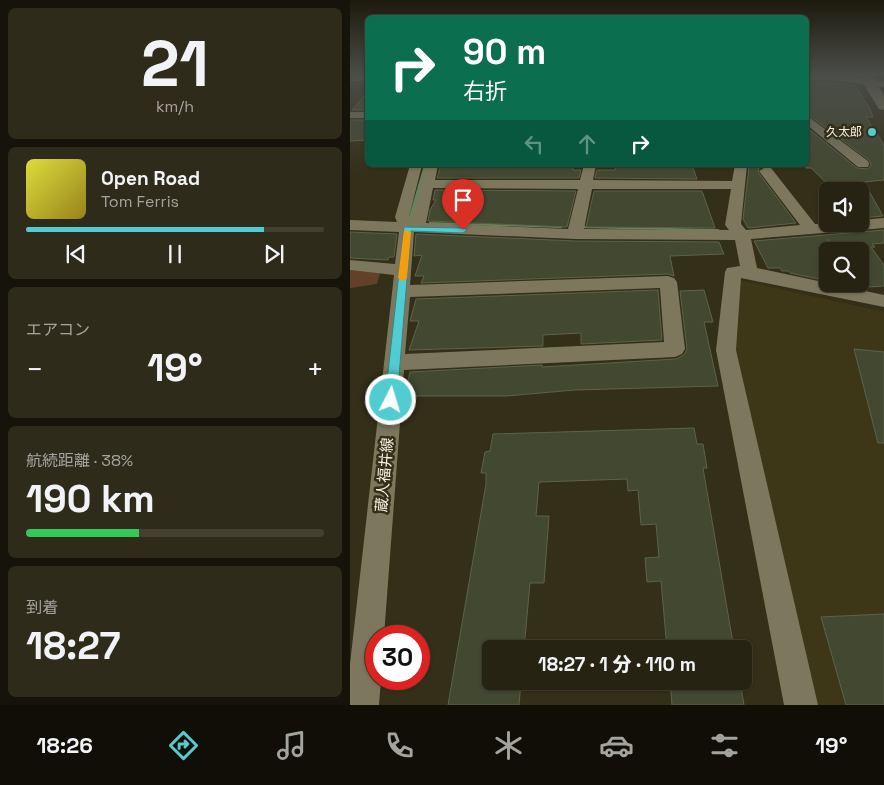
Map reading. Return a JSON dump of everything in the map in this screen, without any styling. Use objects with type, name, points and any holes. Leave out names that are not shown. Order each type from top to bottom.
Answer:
[{"type":"street","points":[[350,115],[365,115]]},
{"type":"street","points":[[809,120],[863,164]]},
{"type":"street","points":[[415,167],[402,217],[415,224]]},
{"type":"street","name":"蔵人福井線","points":[[362,705],[402,280],[415,224],[432,167]]},
{"type":"street","points":[[575,234],[590,167]]},
{"type":"street","points":[[741,167],[733,225],[742,235],[749,272]]},
{"type":"street","points":[[766,171],[811,229]]},
{"type":"street","points":[[428,184],[738,185]]},
{"type":"street","points":[[350,239],[356,225],[415,224],[575,234],[742,235],[884,224]]},
{"type":"street","points":[[350,265],[402,280],[668,282],[674,349],[395,362]]},
{"type":"street","points":[[801,705],[726,350],[733,272],[749,272],[884,301]]},
{"type":"shaded area","points":[[350,270],[380,273],[377,284],[350,288]]},
{"type":"shaded area","points":[[739,280],[884,312],[884,705],[815,705],[733,353]]},
{"type":"building","points":[[354,108],[365,108],[365,110],[352,110]]},
{"type":"building","points":[[809,108],[869,108],[873,117],[866,117],[884,145],[884,180],[826,182],[811,168],[806,168],[809,167],[809,129],[857,168],[868,169],[871,165],[869,160],[809,115]]},
{"type":"building","points":[[350,120],[365,120],[365,140],[350,141]]},
{"type":"building","points":[[440,167],[573,167],[573,170],[581,170],[579,178],[437,178]]},
{"type":"building","points":[[616,167],[693,167],[697,179],[595,178],[597,170],[615,170]]},
{"type":"building","points":[[749,167],[759,167],[758,172],[796,223],[748,228],[743,219]]},
{"type":"building","points":[[435,190],[576,191],[567,227],[428,221],[430,210],[436,200],[433,200]]},
{"type":"building","points":[[594,191],[702,191],[715,228],[586,227]]},
{"type":"building","points":[[869,191],[883,216],[869,217]]},
{"type":"building","points":[[884,230],[884,243],[872,244],[875,247],[871,247],[884,265],[884,286],[869,287],[869,242],[830,242],[828,239],[828,242],[819,242],[818,279],[790,273],[789,271],[782,271],[780,268],[768,268],[754,241],[869,232]]},
{"type":"building","points":[[350,232],[397,234],[394,257],[389,257],[388,260],[350,258]]},
{"type":"building","points":[[416,234],[575,241],[719,242],[724,254],[670,256],[674,276],[668,274],[421,283],[424,276],[415,276],[422,255],[414,256]]},
{"type":"building","points":[[658,290],[662,340],[581,344],[581,333],[543,335],[543,346],[409,350],[419,321],[410,321],[416,299]]},
{"type":"building","points":[[704,290],[713,322],[704,322],[718,386],[575,390],[506,396],[404,396],[410,372],[676,359],[684,355],[687,349],[680,291]]},
{"type":"building","points":[[854,349],[884,352],[884,443],[878,443]]},
{"type":"building","points":[[694,428],[697,444],[703,444],[707,468],[703,468],[732,640],[666,640],[661,581],[647,582],[645,558],[659,557],[656,524],[641,525],[638,490],[628,491],[627,479],[539,482],[536,516],[549,516],[544,583],[530,583],[525,640],[482,640],[482,690],[520,690],[519,705],[448,705],[486,484],[486,473],[481,473],[485,452],[490,451],[493,434]]},
{"type":"building","points":[[884,614],[884,705],[846,705],[821,617]]},
{"type":"building","points":[[671,690],[742,690],[744,705],[672,705]]},
{"type":"waterway","points":[[418,222],[410,220],[425,167]]},
{"type":"waterway","points":[[431,223],[561,227]]},
{"type":"waterway","points":[[576,227],[718,230]]},
{"type":"slow traffic","points":[[403,278],[407,232]]},
{"type":"place","name":"久太郎","points":[[872,132]]},
{"type":"route","points":[[391,400],[407,228],[463,230]]}]
